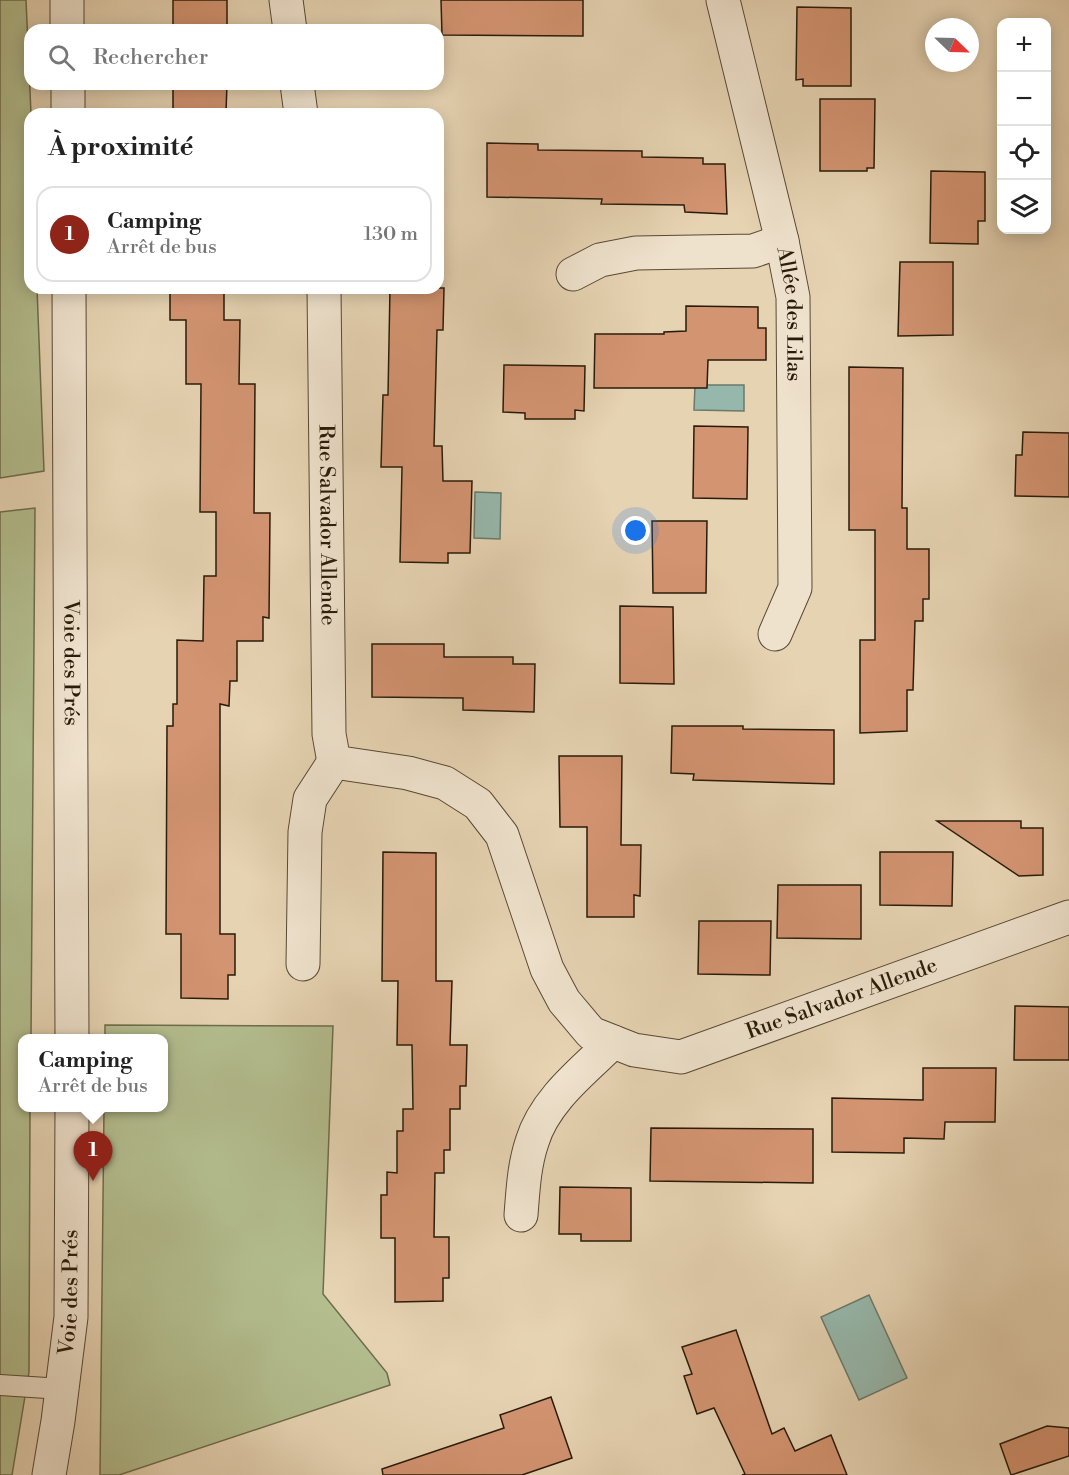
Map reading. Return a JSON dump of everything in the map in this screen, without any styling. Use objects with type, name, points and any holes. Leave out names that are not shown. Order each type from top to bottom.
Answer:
[{"type":"street","points":[[67,0],[67,24]]},
{"type":"street","points":[[286,0],[289,24]]},
{"type":"street","name":"Allée des Lilas","points":[[723,0],[782,240],[793,297],[795,588],[775,634]]},
{"type":"street","points":[[68,90],[68,108]]},
{"type":"street","points":[[298,90],[300,108]]},
{"type":"street","points":[[573,274],[600,260],[636,253],[753,251],[782,240]]},
{"type":"street","name":"Voie des Prés","points":[[69,294],[72,1034]]},
{"type":"street","name":"Rue Salvador Allende","points":[[324,294],[329,734],[334,762],[408,773],[445,783],[478,804],[502,835],[547,969],[560,993],[591,1033],[634,1050],[681,1057],[1069,917]]},
{"type":"street","points":[[303,964],[305,832],[310,799],[334,762]]},
{"type":"street","points":[[521,1215],[524,1171],[539,1123],[568,1085],[613,1042]]},
{"type":"street","name":"Voie des Prés","points":[[49,1475],[71,1317],[72,1112]]},
{"type":"lane","points":[[0,1385],[62,1389]]},
{"type":"green space","points":[[0,0],[26,0],[24,90],[30,90],[31,108],[24,108],[24,294],[37,294],[44,471],[0,478]]},
{"type":"green space","points":[[35,508],[31,1034],[18,1034],[18,1112],[30,1112],[29,1372],[12,1475],[0,1475],[0,512]]},
{"type":"green space","points":[[105,1025],[333,1026],[323,1294],[387,1373],[390,1385],[119,1475],[100,1475],[104,1112],[168,1112],[168,1034],[105,1034]]},
{"type":"water","points":[[695,385],[744,385],[744,411],[694,410]]},
{"type":"water","points":[[475,492],[501,493],[500,539],[474,538]]},
{"type":"water","points":[[869,1295],[907,1378],[859,1400],[821,1317]]},
{"type":"building","points":[[173,0],[227,0],[227,24],[173,24]]},
{"type":"building","points":[[441,0],[583,0],[583,36],[444,35],[444,24],[442,24]]},
{"type":"building","points":[[797,7],[851,8],[851,86],[803,86],[803,79],[796,80]]},
{"type":"building","points":[[173,90],[227,90],[226,108],[173,108]]},
{"type":"building","points":[[820,99],[875,99],[874,168],[867,168],[867,171],[820,171]]},
{"type":"building","points":[[487,143],[538,144],[538,150],[642,151],[642,157],[703,158],[703,164],[725,164],[727,214],[685,212],[684,205],[601,204],[602,199],[487,197]]},
{"type":"building","points":[[931,171],[985,172],[985,221],[978,221],[978,244],[930,243]]},
{"type":"building","points":[[900,262],[953,262],[953,335],[898,336]]},
{"type":"building","points":[[170,294],[224,294],[224,320],[240,320],[239,384],[255,384],[254,513],[270,513],[269,618],[263,617],[263,641],[237,641],[237,681],[230,681],[229,706],[220,704],[220,934],[235,934],[235,975],[228,975],[228,999],[181,998],[181,934],[166,934],[167,726],[173,726],[173,704],[177,704],[177,640],[203,641],[204,576],[216,576],[216,512],[200,512],[201,384],[186,384],[186,320],[170,320]]},
{"type":"building","points":[[390,294],[444,294],[443,330],[437,330],[434,446],[442,446],[443,481],[472,481],[470,553],[448,553],[448,563],[400,562],[402,467],[381,467],[383,395],[388,395]]},
{"type":"building","points":[[686,306],[758,307],[758,328],[766,328],[766,360],[708,360],[707,388],[594,388],[595,334],[664,334],[664,332],[686,331]]},
{"type":"building","points":[[504,365],[585,366],[584,411],[575,410],[575,419],[525,419],[525,413],[503,412]]},
{"type":"building","points":[[849,367],[903,368],[902,508],[907,508],[907,549],[929,549],[929,599],[923,599],[923,621],[915,621],[913,690],[907,690],[907,731],[860,733],[860,640],[875,640],[875,530],[849,530]]},
{"type":"building","points":[[694,426],[748,427],[747,499],[693,498]]},
{"type":"building","points":[[1023,432],[1069,433],[1069,497],[1015,496],[1016,455],[1022,455]]},
{"type":"building","points":[[652,521],[707,521],[706,593],[653,593]]},
{"type":"building","points":[[620,606],[673,607],[674,684],[620,683]]},
{"type":"building","points":[[372,644],[444,644],[444,657],[513,657],[513,664],[535,664],[534,712],[463,710],[463,698],[372,697]]},
{"type":"building","points":[[672,726],[834,730],[834,784],[693,780],[694,774],[671,773]]},
{"type":"building","points":[[559,756],[622,756],[621,845],[641,845],[640,896],[634,895],[634,917],[587,917],[587,827],[560,827]]},
{"type":"building","points":[[937,821],[1021,821],[1021,828],[1043,828],[1043,875],[1019,876]]},
{"type":"building","points":[[383,852],[436,853],[436,981],[452,981],[450,1045],[467,1045],[466,1086],[460,1086],[460,1109],[450,1109],[450,1150],[444,1150],[444,1173],[435,1173],[434,1237],[449,1237],[449,1278],[443,1278],[443,1301],[395,1302],[395,1238],[381,1238],[381,1195],[387,1195],[387,1172],[397,1173],[397,1131],[403,1131],[403,1109],[413,1109],[412,1045],[397,1045],[398,981],[382,981]]},
{"type":"building","points":[[880,852],[953,852],[952,906],[880,905]]},
{"type":"building","points":[[778,885],[861,885],[861,939],[777,938]]},
{"type":"building","points":[[699,921],[771,921],[770,975],[698,974]]},
{"type":"building","points":[[1015,1006],[1069,1007],[1069,1060],[1014,1060]]},
{"type":"building","points":[[923,1068],[996,1068],[995,1122],[945,1122],[944,1139],[904,1138],[904,1153],[832,1152],[832,1098],[923,1100]]},
{"type":"building","points":[[651,1128],[813,1129],[813,1183],[650,1181]]},
{"type":"building","points":[[560,1187],[631,1188],[631,1241],[581,1241],[581,1234],[559,1234]]},
{"type":"building","points":[[736,1330],[772,1434],[784,1428],[795,1451],[831,1435],[847,1475],[742,1475],[745,1474],[714,1408],[697,1414],[684,1376],[692,1374],[682,1347]]},
{"type":"building","points":[[551,1397],[572,1458],[522,1475],[383,1475],[382,1469],[504,1428],[500,1415]]},
{"type":"building","points":[[1047,1426],[1069,1428],[1069,1456],[1011,1475],[1000,1444]]},
{"type":"place","name":"Camping","points":[[93,1181]]}]
